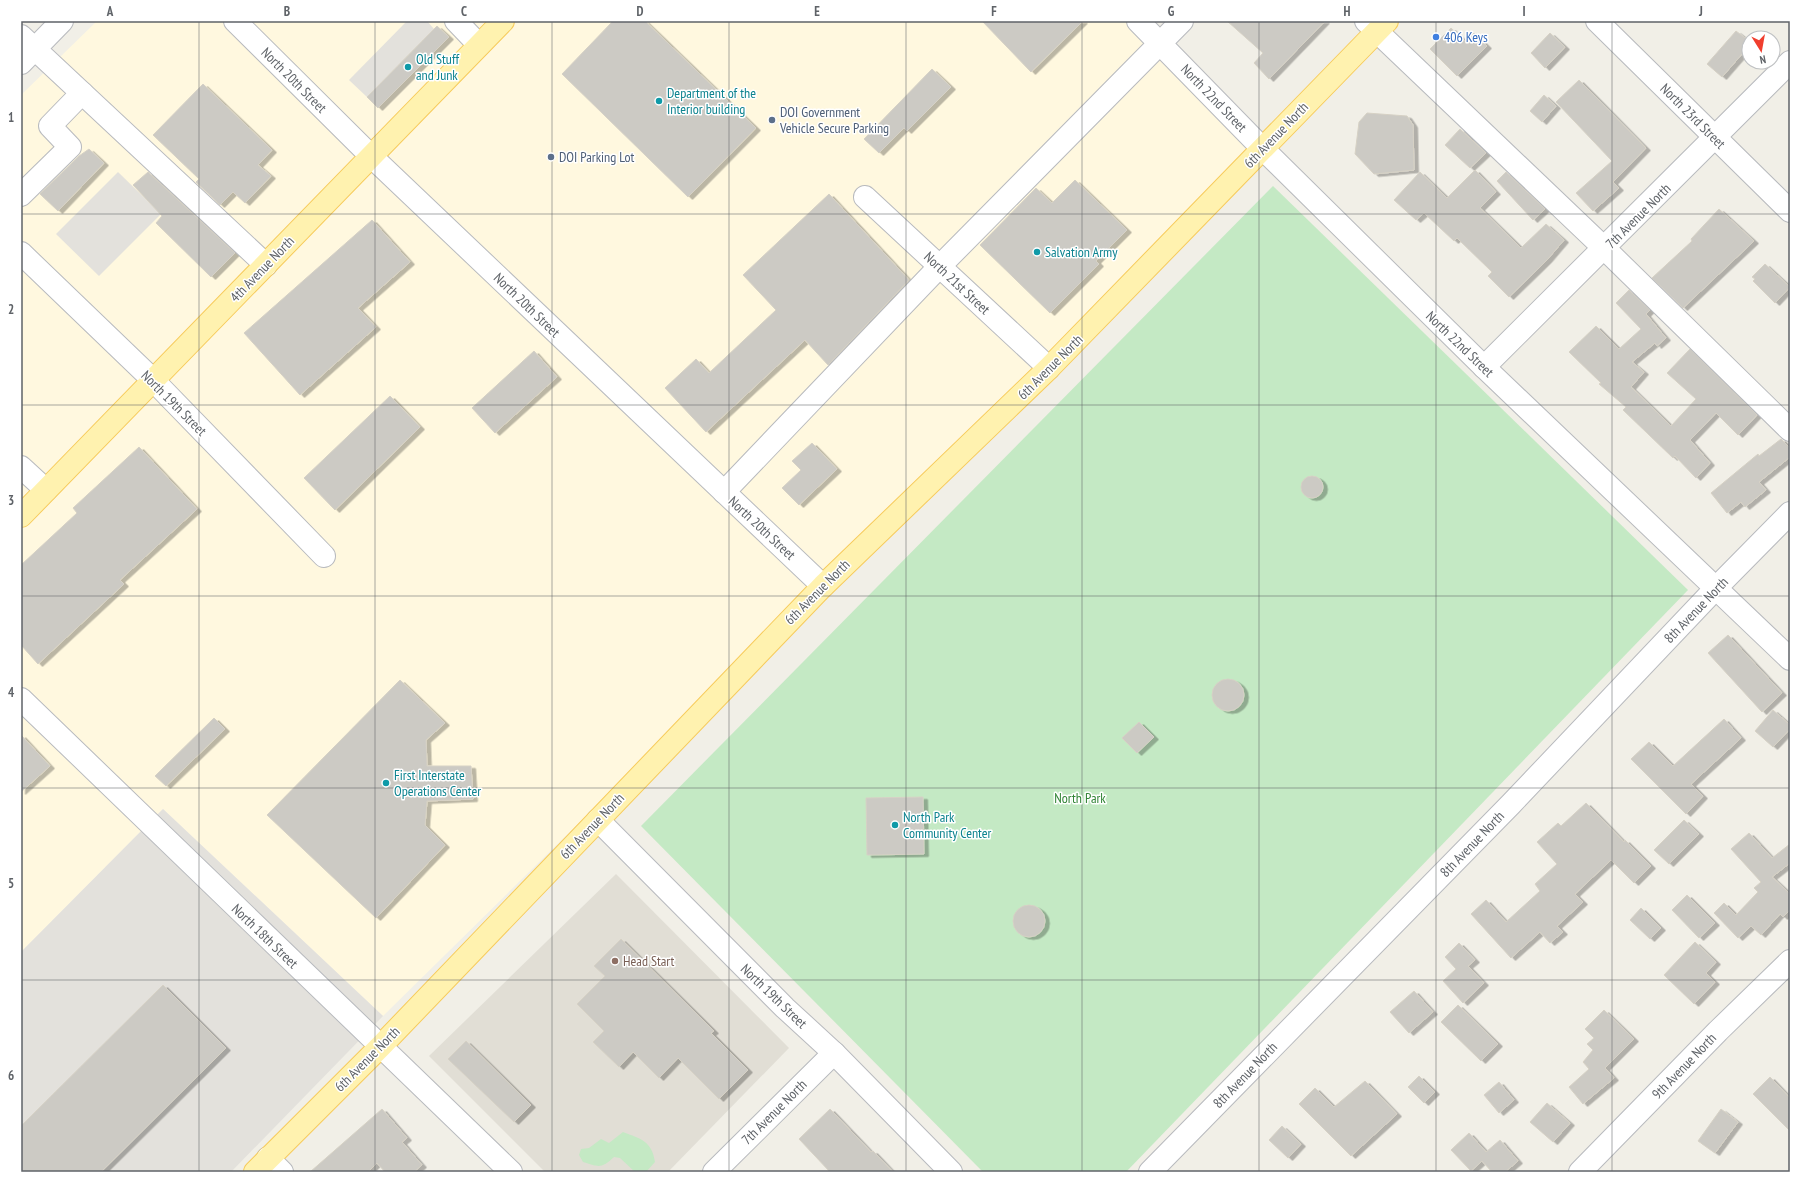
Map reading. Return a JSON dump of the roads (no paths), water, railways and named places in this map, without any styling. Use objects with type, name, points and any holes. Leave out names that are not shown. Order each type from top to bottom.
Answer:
[{"type":"main road","name":"4th Avenue North","points":[[21,516],[503,21]]},
{"type":"main road","name":"6th Avenue North","points":[[269,1167],[380,1047],[823,586],[1049,368],[1263,149],[1376,25]]},
{"type":"street","points":[[62,21],[26,49],[82,93],[266,265]]},
{"type":"street","name":"North 20th Street","points":[[235,21],[372,157],[823,586]]},
{"type":"street","points":[[456,21],[479,45]]},
{"type":"street","name":"North 22nd Street","points":[[1138,21],[1263,149],[1484,367],[1790,659]]},
{"type":"street","points":[[724,492],[940,266],[1182,21]]},
{"type":"street","name":"North 23rd Street","points":[[1597,21],[1790,211]]},
{"type":"street","points":[[1376,25],[1790,430]]},
{"type":"street","name":"7th Avenue North","points":[[1484,367],[1716,138],[1790,62]]},
{"type":"street","points":[[21,195],[70,147],[50,126],[82,93]]},
{"type":"street","name":"North 21st Street","points":[[865,197],[1049,368]]},
{"type":"street","name":"North 19th Street","points":[[21,253],[152,380],[324,556]]},
{"type":"street","points":[[21,467],[46,490]]},
{"type":"street","name":"8th Avenue North","points":[[1150,1172],[1505,810],[1716,588],[1790,513]]},
{"type":"street","name":"North 18th Street","points":[[21,698],[380,1047],[511,1172]]},
{"type":"street","name":"North 19th Street","points":[[598,820],[785,1008],[834,1052],[951,1172]]},
{"type":"street","name":"9th Avenue North","points":[[1580,1172],[1718,1031],[1790,961]]},
{"type":"street","name":"7th Avenue North","points":[[724,1169],[834,1052]]},
{"type":"place","name":"406 Keys","points":[[1436,37]]},
{"type":"place","name":"Old Stuff and Junk","points":[[408,67]]},
{"type":"place","name":"Department of the Interior building","points":[[659,101]]},
{"type":"place","name":"DOI Government Vehicle Secure Parking","points":[[772,120]]},
{"type":"place","name":"DOI Parking Lot","points":[[551,157]]},
{"type":"place","name":"Salvation Army","points":[[1037,252]]},
{"type":"place","name":"First Interstate Operations Center","points":[[386,783]]},
{"type":"place","name":"North Park Community Center","points":[[895,825]]},
{"type":"place","name":"Head Start","points":[[615,961]]},
{"type":"park label","name":"North Park","points":[[1080,798]]}]
